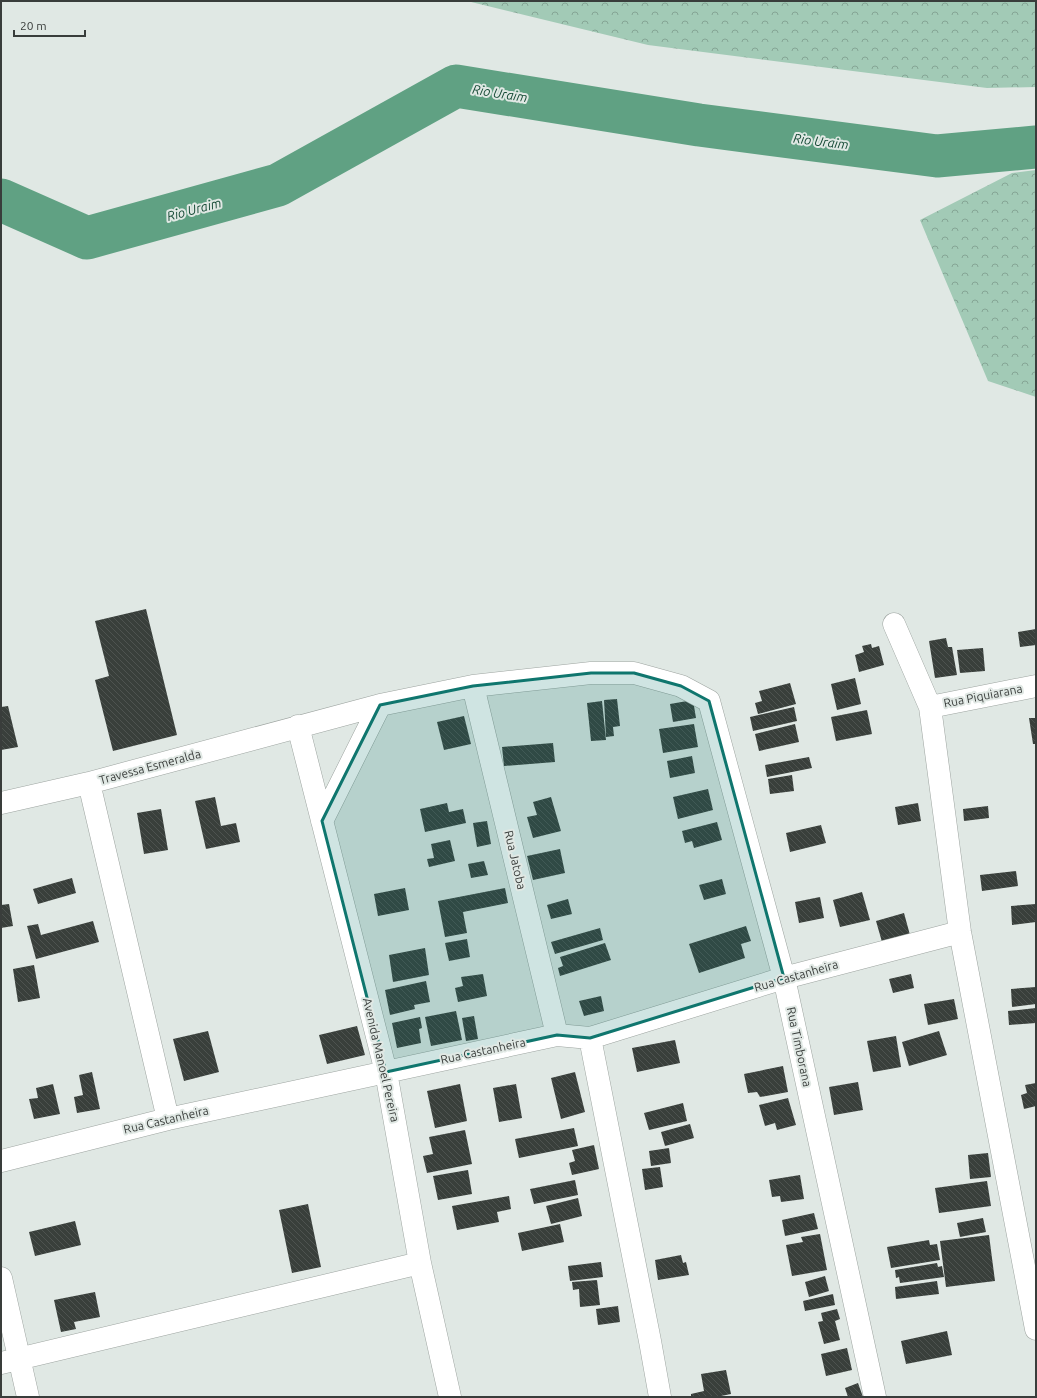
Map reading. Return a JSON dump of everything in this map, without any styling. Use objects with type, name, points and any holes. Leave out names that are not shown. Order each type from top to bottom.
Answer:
[{"type":"street","points":[[894,624],[930,707],[960,932],[1036,1329]]},
{"type":"street","name":"Travessa Esmeralda","points":[[1,803],[89,783],[380,705],[473,686],[591,673],[634,673],[681,686],[709,701]]},
{"type":"street","name":"Rua Jatoba","points":[[473,686],[557,1035]]},
{"type":"street","name":"Rua Piquiarana","points":[[930,707],[1036,686]]},
{"type":"street","name":"Rua Timborana","points":[[709,701],[784,978],[875,1397]]},
{"type":"street","points":[[322,821],[380,705]]},
{"type":"street","name":"Avenida Manoel Pereira","points":[[298,726],[386,1072],[420,1263],[450,1397]]},
{"type":"street","points":[[89,783],[168,1119]]},
{"type":"street","name":"Rua Castanheira","points":[[1,1162],[168,1119],[557,1035],[590,1038],[784,978],[960,932]]},
{"type":"street","points":[[590,1038],[660,1397]]},
{"type":"street","points":[[10,1360],[420,1263]]},
{"type":"street","points":[[1,1278],[10,1360],[28,1397]]},
{"type":"highlighted area","points":[[591,673],[634,673],[681,686],[709,701],[784,978],[590,1038],[557,1035],[386,1072],[322,821],[380,705],[473,686]]},
{"type":"green space","points":[[467,1],[1036,1],[1036,87],[987,88],[648,45]]},
{"type":"green space","points":[[1036,170],[1036,397],[988,381],[920,220],[1012,173]]},
{"type":"building","points":[[146,609],[177,735],[113,751],[95,680],[109,676],[95,621]]},
{"type":"building","points":[[1036,629],[1036,645],[1020,647],[1018,632]]},
{"type":"building","points":[[946,638],[948,647],[952,647],[957,675],[935,678],[929,641]]},
{"type":"building","points":[[871,644],[872,648],[879,646],[884,665],[859,672],[855,655],[864,652],[862,646]]},
{"type":"building","points":[[983,648],[985,671],[960,673],[957,650]]},
{"type":"building","points":[[855,678],[861,704],[837,710],[831,684]]},
{"type":"building","points":[[790,683],[796,704],[758,714],[755,703],[762,701],[759,691]]},
{"type":"building","points":[[617,699],[620,726],[613,727],[614,736],[606,737],[604,700]]},
{"type":"building","points":[[693,700],[696,718],[673,722],[670,704]]},
{"type":"building","points":[[602,701],[606,740],[591,741],[587,703]]},
{"type":"building","points":[[8,706],[18,747],[1,750],[1,707]]},
{"type":"building","points":[[794,707],[797,721],[753,731],[750,717]]},
{"type":"building","points":[[867,710],[872,734],[836,741],[831,717]]},
{"type":"building","points":[[464,716],[471,744],[444,750],[437,722]]},
{"type":"building","points":[[1029,718],[1036,718],[1036,744],[1033,744]]},
{"type":"building","points":[[694,724],[698,747],[663,753],[659,729]]},
{"type":"building","points":[[795,724],[799,742],[759,751],[755,734]]},
{"type":"building","points":[[553,743],[555,762],[504,766],[502,747]]},
{"type":"building","points":[[692,756],[695,773],[670,778],[667,761]]},
{"type":"building","points":[[809,757],[812,768],[767,777],[765,765]]},
{"type":"building","points":[[792,775],[794,791],[770,794],[768,779]]},
{"type":"building","points":[[708,789],[713,810],[678,819],[673,797]]},
{"type":"building","points":[[215,797],[221,826],[236,823],[240,842],[206,849],[195,801]]},
{"type":"building","points":[[551,797],[561,831],[533,838],[527,817],[537,815],[533,802]]},
{"type":"building","points":[[447,803],[449,812],[463,809],[466,823],[425,832],[420,809]]},
{"type":"building","points":[[918,803],[921,821],[898,825],[895,807]]},
{"type":"building","points":[[988,806],[989,818],[964,821],[963,809]]},
{"type":"building","points":[[161,809],[168,850],[144,854],[137,813]]},
{"type":"building","points":[[487,821],[491,844],[477,847],[473,823]]},
{"type":"building","points":[[717,822],[722,840],[694,848],[692,841],[685,843],[682,831]]},
{"type":"building","points":[[821,825],[826,843],[790,852],[786,833]]},
{"type":"building","points":[[450,840],[455,861],[429,867],[427,859],[434,858],[431,844]]},
{"type":"building","points":[[560,849],[565,873],[533,880],[527,856]]},
{"type":"building","points":[[484,861],[488,875],[471,878],[468,864]]},
{"type":"building","points":[[1016,871],[1018,886],[982,891],[980,875]]},
{"type":"building","points":[[72,878],[76,893],[38,904],[33,889]]},
{"type":"building","points":[[722,879],[726,894],[704,900],[699,885]]},
{"type":"building","points":[[405,888],[409,910],[378,916],[374,894]]},
{"type":"building","points":[[505,888],[508,903],[463,912],[467,933],[445,937],[438,901]]},
{"type":"building","points":[[862,892],[870,920],[840,927],[833,900]]},
{"type":"building","points":[[820,897],[824,918],[799,923],[795,902]]},
{"type":"building","points":[[568,899],[572,914],[551,919],[547,905]]},
{"type":"building","points":[[9,904],[13,926],[1,928],[1,905]]},
{"type":"building","points":[[1036,904],[1036,922],[1012,925],[1011,906]]},
{"type":"building","points":[[904,913],[910,935],[882,942],[876,921]]},
{"type":"building","points":[[93,921],[99,942],[36,959],[27,926],[38,924],[41,935]]},
{"type":"building","points":[[746,926],[751,941],[741,944],[745,958],[699,973],[689,944]]},
{"type":"building","points":[[600,928],[603,940],[555,954],[551,942]]},
{"type":"building","points":[[467,939],[470,957],[449,961],[445,943]]},
{"type":"building","points":[[605,943],[611,960],[560,976],[558,968],[563,966],[560,957]]},
{"type":"building","points":[[425,948],[429,975],[393,982],[389,955]]},
{"type":"building","points":[[34,965],[40,998],[18,1002],[13,969]]},
{"type":"building","points":[[483,974],[487,996],[458,1002],[455,988],[463,986],[461,977]]},
{"type":"building","points":[[911,974],[914,988],[893,993],[889,979]]},
{"type":"building","points":[[426,981],[430,1002],[414,1005],[415,1009],[390,1015],[385,990]]},
{"type":"building","points":[[1036,987],[1036,1004],[1012,1007],[1011,989]]},
{"type":"building","points":[[601,996],[604,1011],[584,1016],[579,1001]]},
{"type":"building","points":[[954,999],[958,1019],[928,1025],[924,1004]]},
{"type":"building","points":[[1036,1008],[1036,1023],[1009,1025],[1008,1011]]},
{"type":"building","points":[[456,1011],[462,1040],[431,1046],[425,1017]]},
{"type":"building","points":[[474,1016],[478,1039],[466,1041],[462,1018]]},
{"type":"building","points":[[420,1017],[422,1028],[419,1029],[421,1043],[397,1048],[392,1023]]},
{"type":"building","points":[[357,1026],[365,1055],[327,1064],[319,1035]]},
{"type":"building","points":[[208,1031],[219,1072],[184,1081],[173,1039]]},
{"type":"building","points":[[939,1031],[947,1055],[909,1066],[902,1042]]},
{"type":"building","points":[[896,1036],[901,1067],[873,1072],[867,1041]]},
{"type":"building","points":[[675,1040],[680,1063],[637,1072],[632,1048]]},
{"type":"building","points":[[783,1066],[788,1092],[760,1097],[757,1092],[748,1093],[744,1074]]},
{"type":"building","points":[[92,1072],[100,1109],[77,1113],[74,1097],[83,1095],[79,1075]]},
{"type":"building","points":[[575,1072],[585,1112],[561,1119],[551,1078]]},
{"type":"building","points":[[858,1082],[863,1110],[834,1115],[829,1087]]},
{"type":"building","points":[[1036,1083],[1036,1106],[1024,1109],[1021,1095],[1027,1093],[1025,1085]]},
{"type":"building","points":[[53,1084],[60,1114],[34,1119],[29,1099],[38,1098],[36,1088]]},
{"type":"building","points":[[460,1084],[467,1121],[435,1128],[427,1091]]},
{"type":"building","points":[[516,1084],[522,1118],[499,1122],[493,1088]]},
{"type":"building","points":[[788,1098],[796,1125],[777,1130],[775,1123],[765,1126],[759,1105]]},
{"type":"building","points":[[683,1103],[687,1121],[649,1130],[644,1113]]},
{"type":"building","points":[[690,1124],[694,1138],[665,1146],[661,1132]]},
{"type":"building","points":[[574,1128],[578,1146],[519,1158],[515,1139]]},
{"type":"building","points":[[465,1130],[472,1164],[427,1173],[423,1156],[433,1154],[429,1137]]},
{"type":"building","points":[[594,1145],[599,1169],[572,1175],[569,1163],[575,1161],[572,1150]]},
{"type":"building","points":[[669,1148],[671,1163],[651,1166],[649,1151]]},
{"type":"building","points":[[988,1153],[991,1177],[970,1179],[968,1155]]},
{"type":"building","points":[[660,1167],[663,1187],[645,1190],[642,1169]]},
{"type":"building","points":[[468,1170],[472,1194],[438,1200],[433,1176]]},
{"type":"building","points":[[800,1175],[804,1199],[781,1202],[780,1196],[772,1197],[769,1180]]},
{"type":"building","points":[[575,1180],[578,1195],[534,1204],[530,1189]]},
{"type":"building","points":[[987,1181],[991,1206],[939,1213],[935,1188]]},
{"type":"building","points":[[509,1196],[511,1209],[497,1212],[499,1222],[457,1230],[452,1206]]},
{"type":"building","points":[[578,1198],[582,1216],[551,1224],[546,1206]]},
{"type":"building","points":[[308,1204],[321,1267],[292,1273],[279,1210]]},
{"type":"building","points":[[814,1213],[818,1229],[785,1236],[782,1220]]},
{"type":"building","points":[[983,1218],[986,1232],[960,1237],[957,1223]]},
{"type":"building","points":[[75,1221],[81,1245],[35,1256],[29,1232]]},
{"type":"building","points":[[560,1224],[564,1242],[522,1251],[518,1233]]},
{"type":"building","points":[[820,1234],[827,1270],[792,1276],[786,1245],[803,1242],[801,1237]]},
{"type":"building","points":[[989,1235],[995,1281],[946,1287],[940,1241]]},
{"type":"building","points":[[929,1240],[930,1245],[937,1244],[940,1260],[891,1268],[887,1247]]},
{"type":"building","points":[[681,1255],[683,1263],[686,1262],[689,1275],[658,1280],[655,1260]]},
{"type":"building","points":[[601,1262],[603,1277],[570,1281],[568,1266]]},
{"type":"building","points":[[937,1263],[938,1267],[942,1266],[944,1277],[900,1283],[899,1277],[896,1278],[895,1270]]},
{"type":"building","points":[[825,1276],[829,1291],[809,1297],[805,1282]]},
{"type":"building","points":[[597,1280],[600,1305],[580,1307],[579,1289],[573,1290],[572,1282]]},
{"type":"building","points":[[937,1281],[939,1294],[896,1299],[895,1287]]},
{"type":"building","points":[[95,1292],[100,1317],[74,1322],[76,1329],[61,1332],[54,1300]]},
{"type":"building","points":[[833,1294],[835,1305],[805,1311],[803,1301]]},
{"type":"building","points":[[618,1306],[620,1322],[598,1325],[596,1309]]},
{"type":"building","points":[[837,1309],[840,1319],[835,1321],[840,1340],[824,1344],[818,1322],[823,1321],[821,1313]]},
{"type":"building","points":[[947,1331],[952,1355],[906,1364],[901,1341]]},
{"type":"building","points":[[847,1348],[852,1370],[826,1376],[821,1354]]},
{"type":"building","points":[[726,1370],[731,1394],[716,1397],[691,1397],[691,1394],[704,1391],[701,1374]]},
{"type":"building","points":[[858,1383],[863,1397],[848,1397],[845,1388]]},
{"type":"waterway","name":"Rio Uraim","points":[[1,200],[87,238],[278,185],[456,86],[699,125],[937,156],[1036,147]]}]
